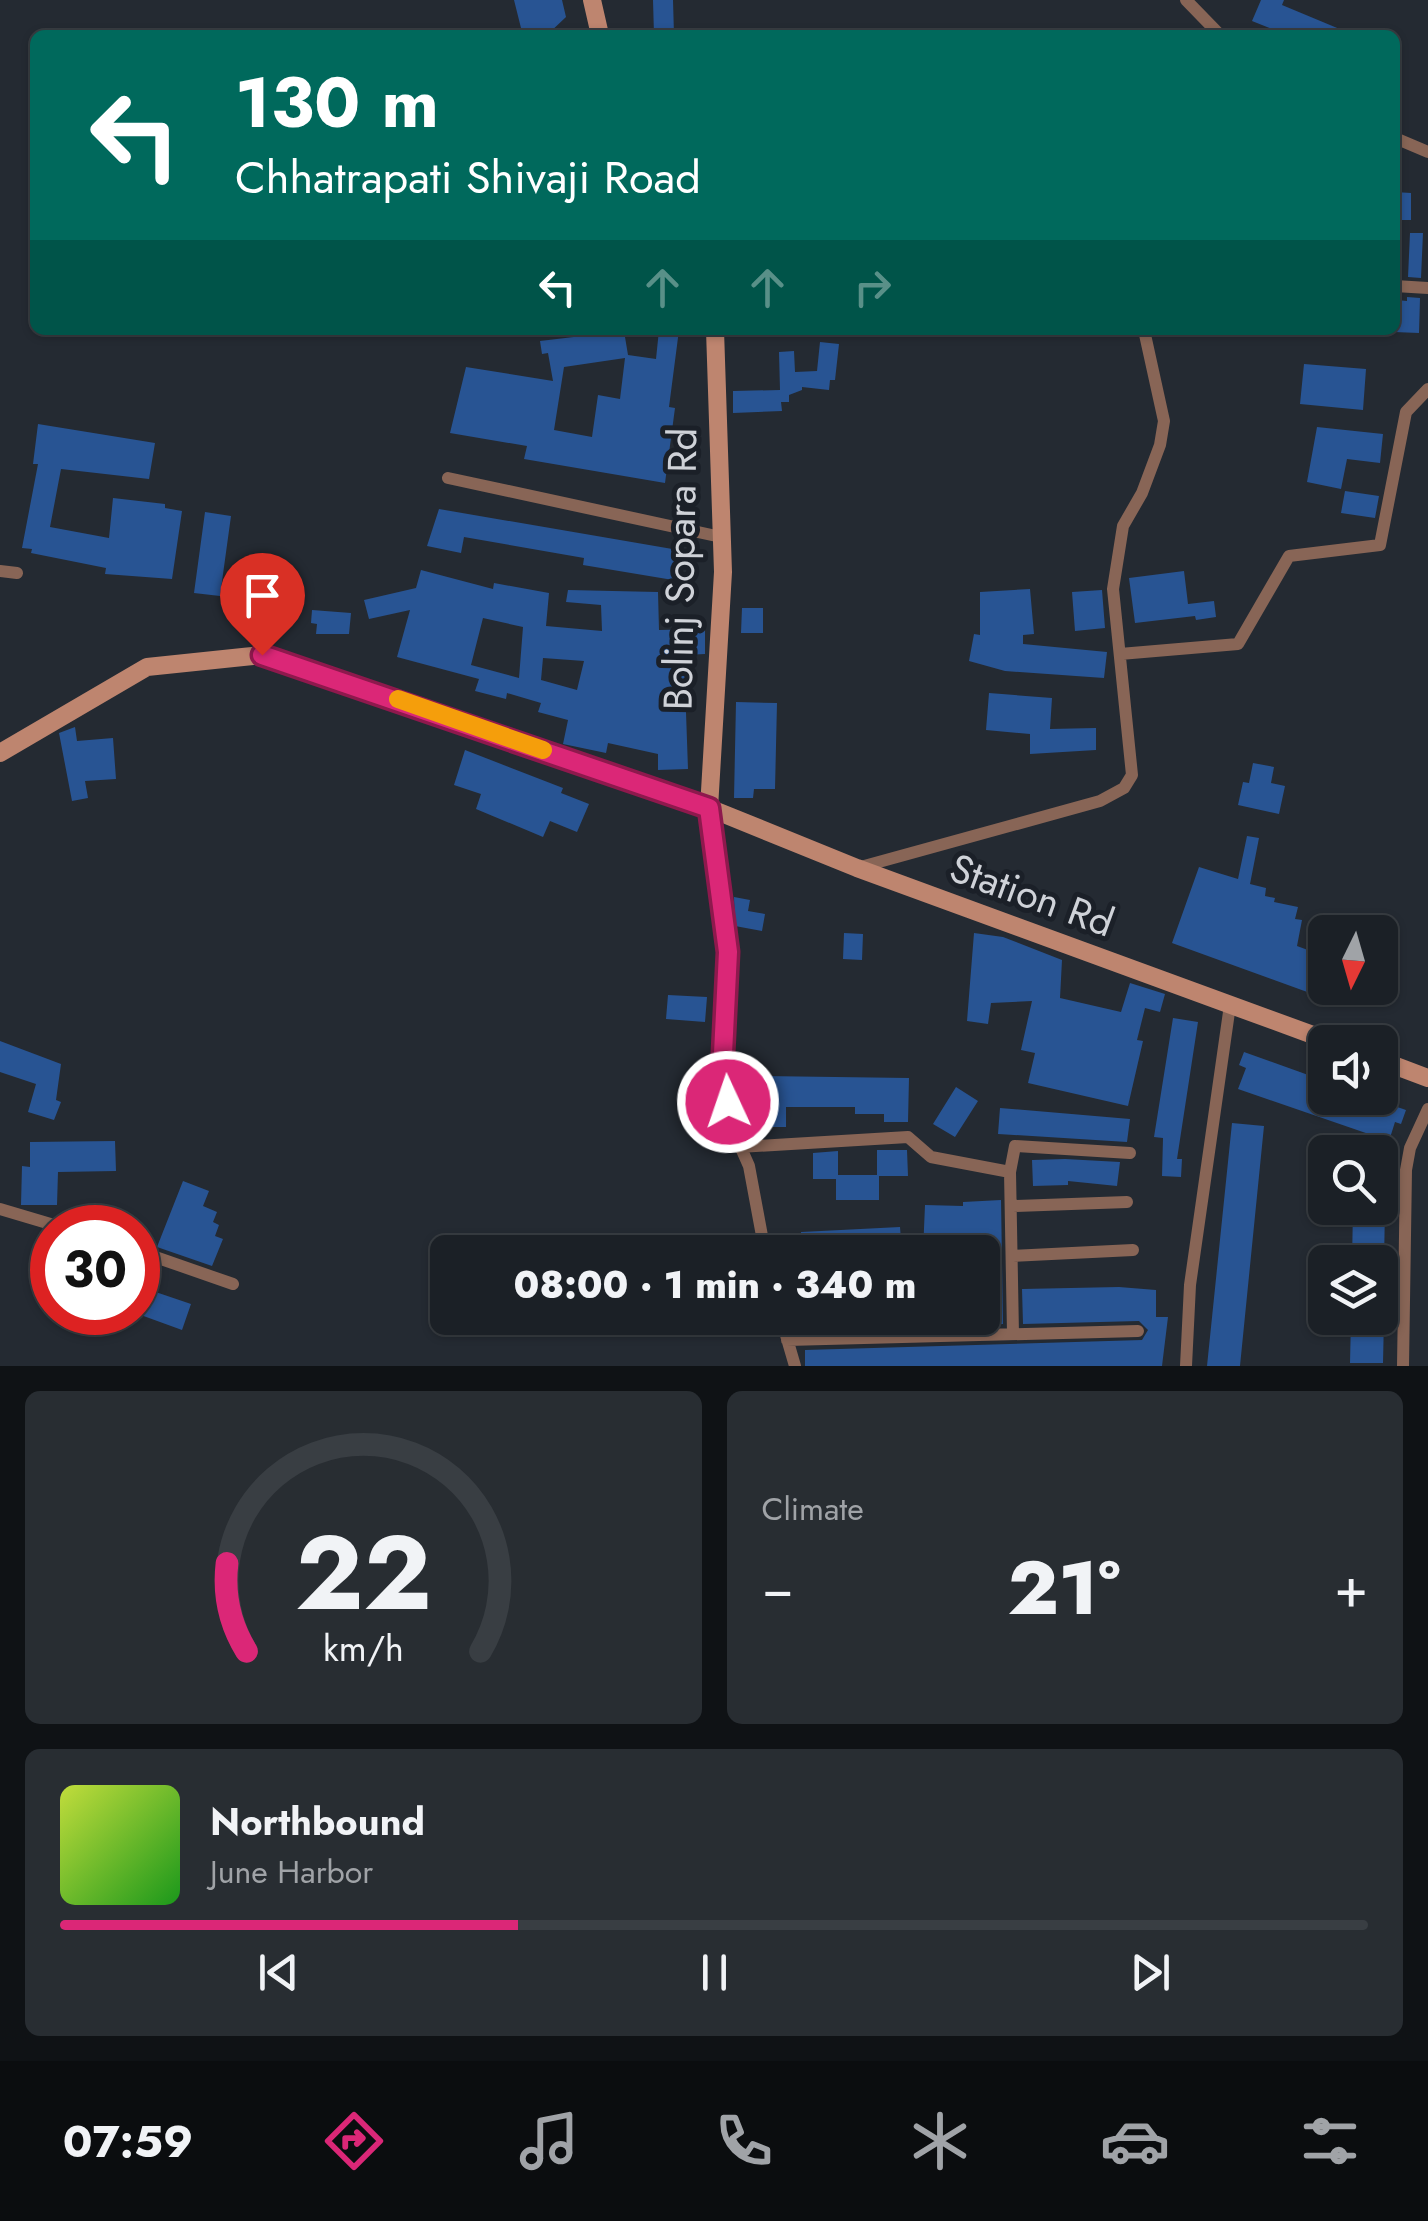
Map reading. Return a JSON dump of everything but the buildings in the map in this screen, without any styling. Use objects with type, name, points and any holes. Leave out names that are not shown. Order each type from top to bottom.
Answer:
[{"type":"main road","points":[[592,0],[599,30]]},
{"type":"main road","name":"Bolinj Sopara Rd","points":[[709,808],[723,572],[715,335]]},
{"type":"main road","name":"Station Rd","points":[[0,753],[147,667],[262,655],[709,808],[857,868],[1308,1033]]},
{"type":"main road","points":[[1398,1067],[1428,1078]]},
{"type":"street","points":[[1186,0],[1215,30]]},
{"type":"street","points":[[1400,140],[1428,152]]},
{"type":"street","points":[[1400,286],[1428,288]]},
{"type":"street","points":[[857,868],[1100,800],[1124,788],[1132,774],[1113,589],[1123,526],[1142,493],[1160,445],[1164,421],[1145,335]]},
{"type":"street","points":[[1120,654],[1238,644],[1289,556],[1380,545],[1406,412],[1428,390]]},
{"type":"street","points":[[448,478],[721,537]]},
{"type":"street","points":[[0,570],[17,574]]},
{"type":"street","points":[[709,808],[728,952],[722,1074],[739,1147],[749,1166],[762,1235]]},
{"type":"street","points":[[1186,1366],[1190,1286],[1230,1005]]},
{"type":"street","points":[[1403,1366],[1406,1170],[1410,1148],[1428,1109]]},
{"type":"street","points":[[739,1147],[908,1137],[930,1157],[1010,1172]]},
{"type":"street","points":[[1014,1334],[1010,1172],[1015,1146],[1130,1153]]},
{"type":"street","points":[[1013,1206],[1126,1202]]},
{"type":"street","points":[[0,1210],[30,1218]]},
{"type":"street","points":[[1013,1256],[1133,1250]]},
{"type":"street","points":[[160,1259],[233,1284]]},
{"type":"street","points":[[787,1340],[1138,1332]]},
{"type":"street","points":[[785,1335],[795,1366]]},
{"type":"slow traffic","points":[[398,699],[543,750]]},
{"type":"route","points":[[262,655],[709,808],[728,952],[722,1074],[728,1102]]}]
